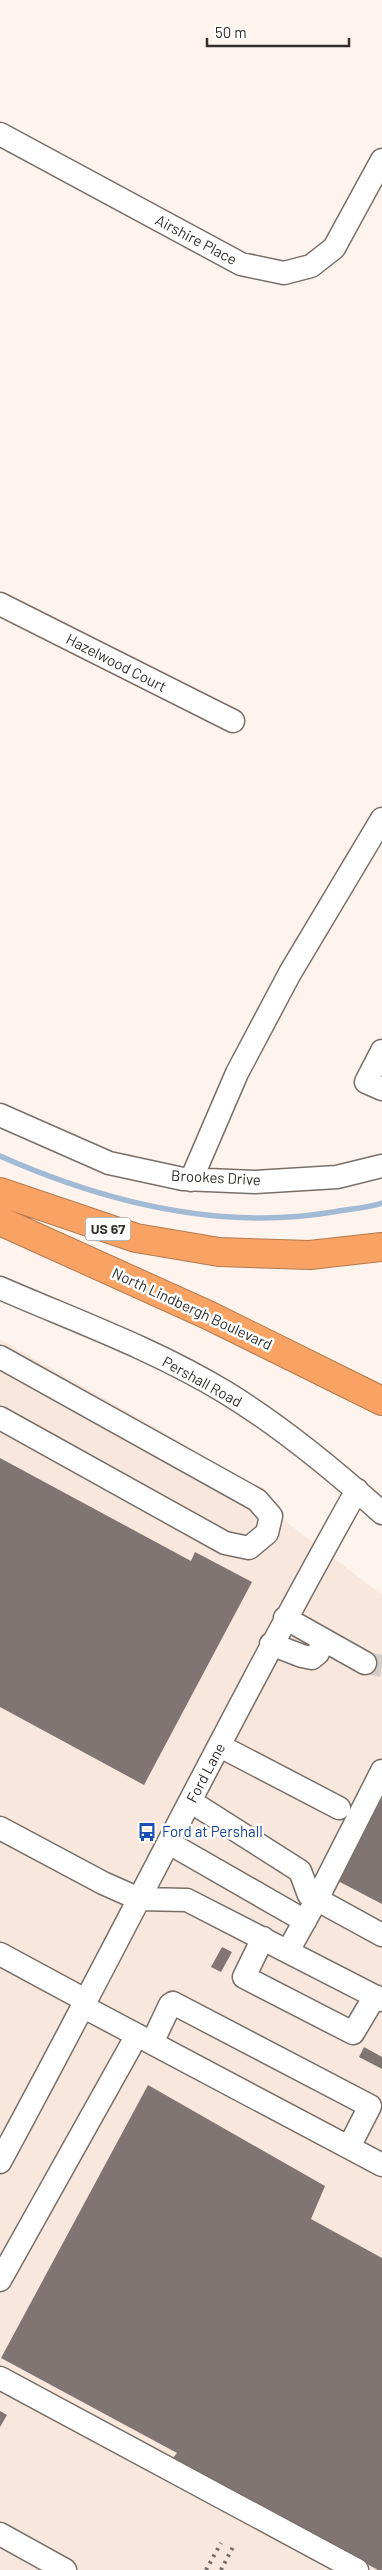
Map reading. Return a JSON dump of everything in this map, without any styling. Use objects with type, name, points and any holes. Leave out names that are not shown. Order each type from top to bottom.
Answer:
[{"type":"highway","name":"US 67","points":[[0,1192],[136,1238],[219,1252],[310,1255],[382,1248]]},
{"type":"highway","name":"North Lindbergh Boulevard","points":[[0,1221],[208,1315],[382,1401]]},
{"type":"street","name":"Airshire Place","points":[[0,134],[241,264],[284,273],[311,266],[334,248],[382,160]]},
{"type":"street","name":"Hazelwood Court","points":[[0,604],[233,721]]},
{"type":"street","points":[[191,1180],[242,1064],[290,973],[382,819]]},
{"type":"street","points":[[382,1051],[366,1082],[382,1090]]},
{"type":"street","name":"Brookes Drive","points":[[0,1115],[109,1164],[191,1180],[255,1182],[336,1177],[382,1166]]},
{"type":"street","name":"Pershall Road","points":[[0,1288],[116,1336],[223,1391],[266,1418],[382,1512]]},
{"type":"street","points":[[0,1357],[257,1500],[271,1516],[267,1533],[249,1548],[225,1543],[0,1418]]},
{"type":"street","name":"Ford Lane","points":[[0,2162],[140,1899],[271,1644],[357,1490]]},
{"type":"street","points":[[285,1618],[365,1663]]},
{"type":"street","points":[[271,1644],[312,1658],[318,1653],[324,1640]]},
{"type":"street","points":[[220,1746],[339,1808]]},
{"type":"street","points":[[288,1951],[317,1899],[382,1770]]},
{"type":"street","points":[[190,1801],[300,1872],[310,1895],[379,1927]]},
{"type":"street","points":[[0,1828],[102,1883],[140,1899],[187,1900],[264,1938],[378,1998],[354,2033],[244,1977],[264,1938]]},
{"type":"street","points":[[169,1843],[305,1921]]},
{"type":"street","points":[[0,1954],[144,2039],[382,2165]]},
{"type":"street","points":[[0,2280],[144,2039],[173,2003],[370,2106],[349,2147]]},
{"type":"street","points":[[0,2378],[357,2570]]},
{"type":"street","points":[[0,2534],[65,2570]]},
{"type":"shaded area","points":[[0,1339],[184,1444],[382,1595],[382,2570],[0,2570]]},
{"type":"building","points":[[0,1458],[191,1561],[195,1552],[252,1582],[144,1785],[0,1707]]},
{"type":"building","points":[[382,1798],[382,1904],[338,1881]]},
{"type":"building","points":[[222,1947],[232,1952],[221,1972],[211,1967]]},
{"type":"building","points":[[364,2047],[382,2057],[382,2069],[359,2057]]},
{"type":"building","points":[[148,2085],[325,2186],[311,2219],[382,2258],[382,2570],[378,2570],[173,2458],[177,2453],[1,2358]]},
{"type":"building","points":[[0,2411],[7,2415],[0,2427]]},
{"type":"waterway","points":[[0,1156],[80,1187],[121,1199],[205,1215],[248,1218],[291,1217],[382,1203]]},
{"type":"tunnel","points":[[365,1663],[382,1666]]},
{"type":"railway","points":[[206,2570],[221,2543]]},
{"type":"railway","points":[[221,2570],[234,2545]]},
{"type":"place","name":"Ford at Pershall","points":[[147,1832]]}]
